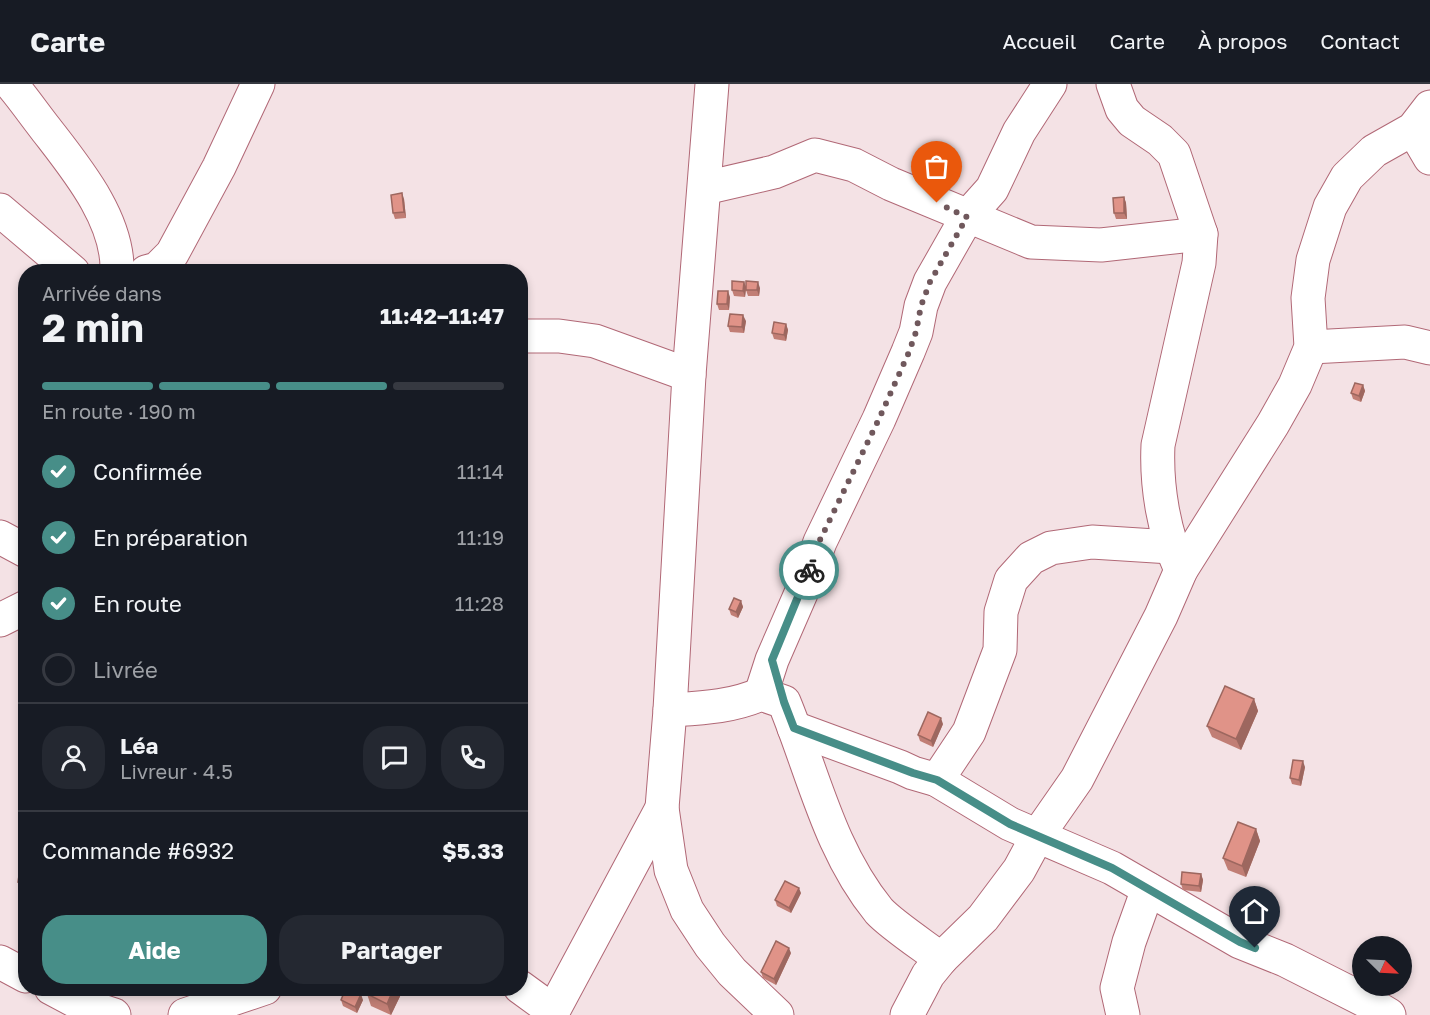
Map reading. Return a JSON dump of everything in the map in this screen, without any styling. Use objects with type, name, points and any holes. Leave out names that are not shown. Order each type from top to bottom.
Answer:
[{"type":"street","points":[[11,84],[87,183],[106,222],[117,264]]},
{"type":"street","points":[[162,264],[172,254],[219,167],[258,84]]},
{"type":"street","points":[[712,84],[689,375],[670,710],[662,808],[671,870],[687,910],[710,945],[732,972],[777,1015]]},
{"type":"street","points":[[941,959],[881,912],[840,851],[780,708],[772,660],[802,591],[819,542],[909,352],[930,282],[967,217],[992,189],[1019,132],[1050,84]]},
{"type":"street","points":[[1113,84],[1122,109],[1132,121],[1160,140],[1174,154],[1201,234],[1199,263],[1158,445],[1159,485],[1176,558]]},
{"type":"street","points":[[907,1015],[928,975],[983,918],[1018,870],[1038,835],[1077,779],[1161,616],[1176,558],[1273,424],[1295,385],[1311,347],[1308,298],[1313,260],[1330,207],[1347,177],[1374,151],[1421,118],[1430,158]]},
{"type":"street","points":[[705,188],[774,172],[815,155],[854,165],[891,184],[1031,242],[1101,245],[1201,234]]},
{"type":"street","points":[[0,210],[64,264]]},
{"type":"street","points":[[528,336],[559,336],[595,341],[689,375]]},
{"type":"street","points":[[1311,347],[1405,342],[1430,348]]},
{"type":"street","points":[[0,537],[18,547]]},
{"type":"street","points":[[937,780],[969,732],[1000,650],[1001,612],[1011,580],[1031,558],[1051,548],[1092,542],[1176,558]]},
{"type":"street","points":[[0,620],[18,611]]},
{"type":"street","points":[[670,710],[717,706],[749,700],[780,708],[913,773],[937,780],[1010,824],[1112,868],[1240,942],[1285,960],[1389,1015]]},
{"type":"street","points":[[528,994],[552,1013],[662,808]]},
{"type":"street","points":[[1123,1015],[1117,988],[1129,942],[1148,889]]},
{"type":"street","points":[[0,962],[18,971]]},
{"type":"street","points":[[66,996],[83,1005],[114,1015]]},
{"type":"street","points":[[185,1015],[241,996]]},
{"type":"building","points":[[402,193],[404,212],[393,213],[391,195]]},
{"type":"building","points":[[1124,197],[1124,213],[1114,213],[1113,198]]},
{"type":"building","points":[[732,281],[744,282],[743,291],[732,290]]},
{"type":"building","points":[[746,281],[758,282],[757,290],[746,290]]},
{"type":"building","points":[[718,291],[728,291],[727,304],[717,304]]},
{"type":"building","points":[[730,314],[743,315],[742,327],[728,326]]},
{"type":"building","points":[[774,322],[786,324],[784,335],[772,333]]},
{"type":"building","points":[[1355,383],[1363,385],[1359,396],[1351,393]]},
{"type":"building","points":[[734,598],[741,601],[736,612],[729,609]]},
{"type":"building","points":[[1225,686],[1254,699],[1236,739],[1207,726]]},
{"type":"building","points":[[928,712],[941,718],[931,741],[918,735]]},
{"type":"building","points":[[1293,760],[1303,761],[1299,780],[1290,778]]},
{"type":"building","points":[[1238,822],[1256,829],[1242,866],[1223,858]]},
{"type":"building","points":[[1182,872],[1201,874],[1199,886],[1181,884]]},
{"type":"building","points":[[785,881],[799,888],[789,908],[775,900]]},
{"type":"building","points":[[776,941],[789,948],[774,979],[761,972]]},
{"type":"building","points":[[343,996],[360,996],[355,1007],[341,1000]]},
{"type":"building","points":[[371,996],[390,996],[387,1004]]},
{"type":"way so far","points":[[809,570],[819,542],[909,352],[930,282],[967,217],[937,203]]},
{"type":"route","points":[[809,570],[772,660],[794,728],[937,780],[1010,824],[1112,868],[1240,942],[1255,948]]}]
